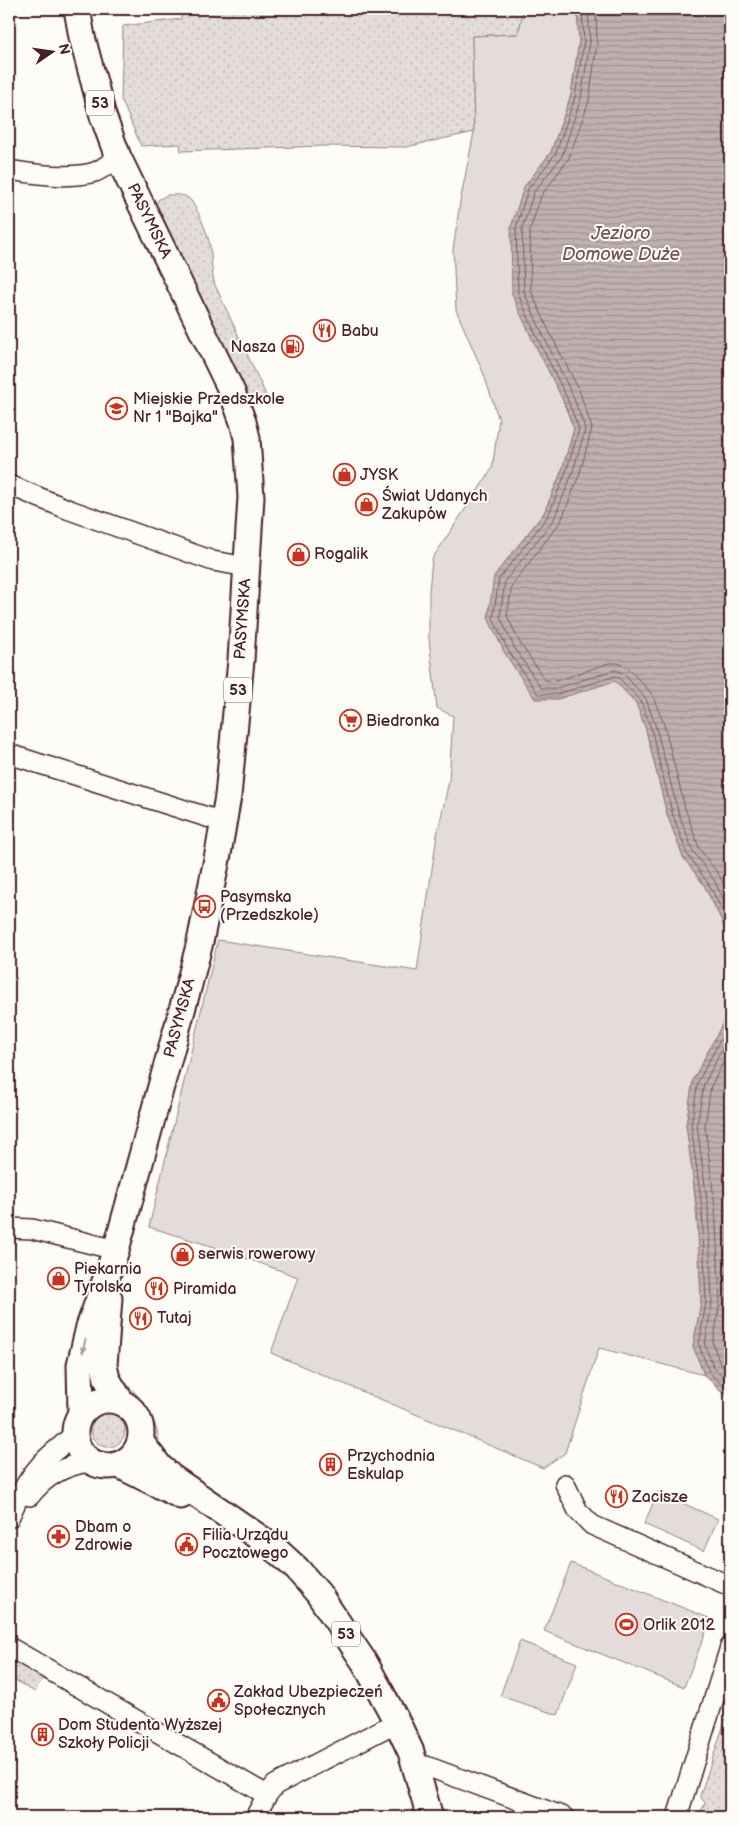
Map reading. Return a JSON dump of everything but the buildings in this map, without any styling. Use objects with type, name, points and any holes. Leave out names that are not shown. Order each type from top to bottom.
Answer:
[{"type":"main road","name":"PASYMSKA","points":[[73,10],[118,157],[232,392],[247,438],[250,477],[247,567],[240,670],[224,820],[200,942],[173,1048],[116,1250],[89,1327],[80,1365],[78,1422]]},
{"type":"main road","name":"PASYMSKA","points":[[116,1250],[106,1320],[104,1365],[107,1379],[122,1403]]},
{"type":"main road","points":[[78,1422],[90,1404],[111,1400],[122,1403]]},
{"type":"main road","name":"53","points":[[122,1403],[129,1409],[139,1424],[140,1440],[160,1467],[241,1526],[273,1546],[318,1593],[365,1663],[397,1722],[416,1769],[430,1817]]},
{"type":"main road","name":"53","points":[[78,1422],[78,1445],[83,1456],[90,1462],[109,1467],[118,1465],[241,1526]]},
{"type":"main road","points":[[118,1465],[134,1453],[140,1440]]},
{"type":"street","points":[[9,170],[37,175],[83,174],[96,172],[118,157]]},
{"type":"street","points":[[9,484],[67,509],[213,561],[247,567]]},
{"type":"street","points":[[9,754],[210,818],[224,820]]},
{"type":"street","points":[[9,1228],[32,1229],[116,1250]]},
{"type":"street","points":[[9,1518],[24,1485],[43,1462],[65,1443],[78,1422]]},
{"type":"street","points":[[9,1522],[38,1485],[50,1475],[77,1463],[90,1462]]},
{"type":"street","points":[[565,1484],[578,1511],[592,1524],[730,1586]]},
{"type":"street","points":[[9,1647],[267,1795]]},
{"type":"street","points":[[677,1817],[730,1647]]},
{"type":"street","points":[[255,1817],[267,1795],[276,1785],[397,1722]]},
{"type":"street","points":[[416,1769],[426,1766],[564,1817]]},
{"type":"shaded area","points":[[182,9],[524,9],[518,34],[472,36],[474,132],[406,147],[323,146],[181,151],[180,144],[141,146],[121,99],[123,26],[181,19]]},
{"type":"shaded area","points":[[524,9],[577,9],[579,41],[571,95],[551,152],[524,187],[562,398],[574,429],[562,470],[544,513],[494,576],[615,681],[636,703],[646,730],[667,814],[683,857],[704,885],[723,923],[730,953],[730,996],[723,1023],[693,1080],[686,1125],[699,1242],[701,1302],[693,1346],[704,1375],[599,1348],[565,1453],[543,1468],[271,1353],[298,1277],[224,1250],[149,1227],[218,940],[417,971],[437,835],[449,781],[453,716],[437,708],[429,639],[429,592],[432,559],[492,469],[499,420],[483,372],[456,310],[453,250],[460,202],[474,132],[472,36],[518,34]]},
{"type":"shaded area","points":[[167,195],[187,197],[194,205],[201,219],[209,241],[215,285],[265,393],[265,397],[256,405],[251,404],[155,208],[158,200]]},
{"type":"shaded area","points":[[123,1381],[139,1397],[150,1413],[157,1432],[160,1453],[151,1442],[152,1428],[144,1412],[137,1401],[128,1395]]},
{"type":"shaded area","points":[[108,1413],[120,1418],[125,1430],[120,1442],[108,1447],[96,1442],[91,1430],[96,1418]]},
{"type":"shaded area","points":[[658,1492],[718,1519],[704,1551],[644,1524]]},
{"type":"shaded area","name":"Orlik 2012","points":[[571,1563],[711,1619],[684,1687],[544,1631]]},
{"type":"shaded area","points":[[520,1641],[577,1663],[558,1715],[500,1696]]},
{"type":"shaded area","points":[[9,1655],[44,1675],[35,1692],[9,1677]]},
{"type":"shaded area","points":[[730,1706],[730,1817],[694,1817],[699,1816],[705,1803],[700,1796]]},
{"type":"water","name":"Jezioro Domowe Duże","points":[[577,9],[730,9],[730,953],[723,923],[704,885],[683,857],[667,814],[646,730],[636,703],[615,681],[558,699],[535,699],[504,652],[488,618],[494,576],[544,513],[562,470],[574,429],[562,398],[512,295],[511,227],[524,187],[551,152],[571,95],[579,41]]},
{"type":"water","points":[[730,996],[730,1399],[704,1375],[693,1346],[701,1302],[697,1209],[686,1125],[693,1080],[723,1023]]},
{"type":"place","name":"Babu","points":[[325,331]]},
{"type":"place","name":"Nasza","points":[[292,347]]},
{"type":"place","name":"Miejskie Przedszkole Nr 1 \"Bajka\"","points":[[117,408]]},
{"type":"place","name":"JYSK","points":[[344,475]]},
{"type":"place","name":"Świat Udanych Zakupów","points":[[366,505]]},
{"type":"place","name":"Rogalik","points":[[298,554]]},
{"type":"place","name":"Biedronka","points":[[350,721]]},
{"type":"place","name":"Pasymska (Przedszkole)","points":[[204,906]]},
{"type":"place","name":"serwis rowerowy","points":[[182,1254]]},
{"type":"place","name":"Piekarnia Tyrolska","points":[[58,1278]]},
{"type":"place","name":"Piramida","points":[[157,1289]]},
{"type":"place","name":"Tutaj","points":[[141,1318]]},
{"type":"place","name":"Przychodnia Eskulap","points":[[331,1465]]},
{"type":"place","name":"Zacisze","points":[[616,1497]]},
{"type":"place","name":"Dbam o Zdrowie","points":[[59,1536]]},
{"type":"place","name":"Filia Urządu Pocztowego","points":[[186,1544]]},
{"type":"place","name":"Orlik 2012","points":[[627,1625]]},
{"type":"place","name":"Zakład Ubezpieczeń Społecznych","points":[[218,1701]]},
{"type":"place","name":"Dom Studenta Wyższej Szkoły Policji","points":[[42,1734]]}]
